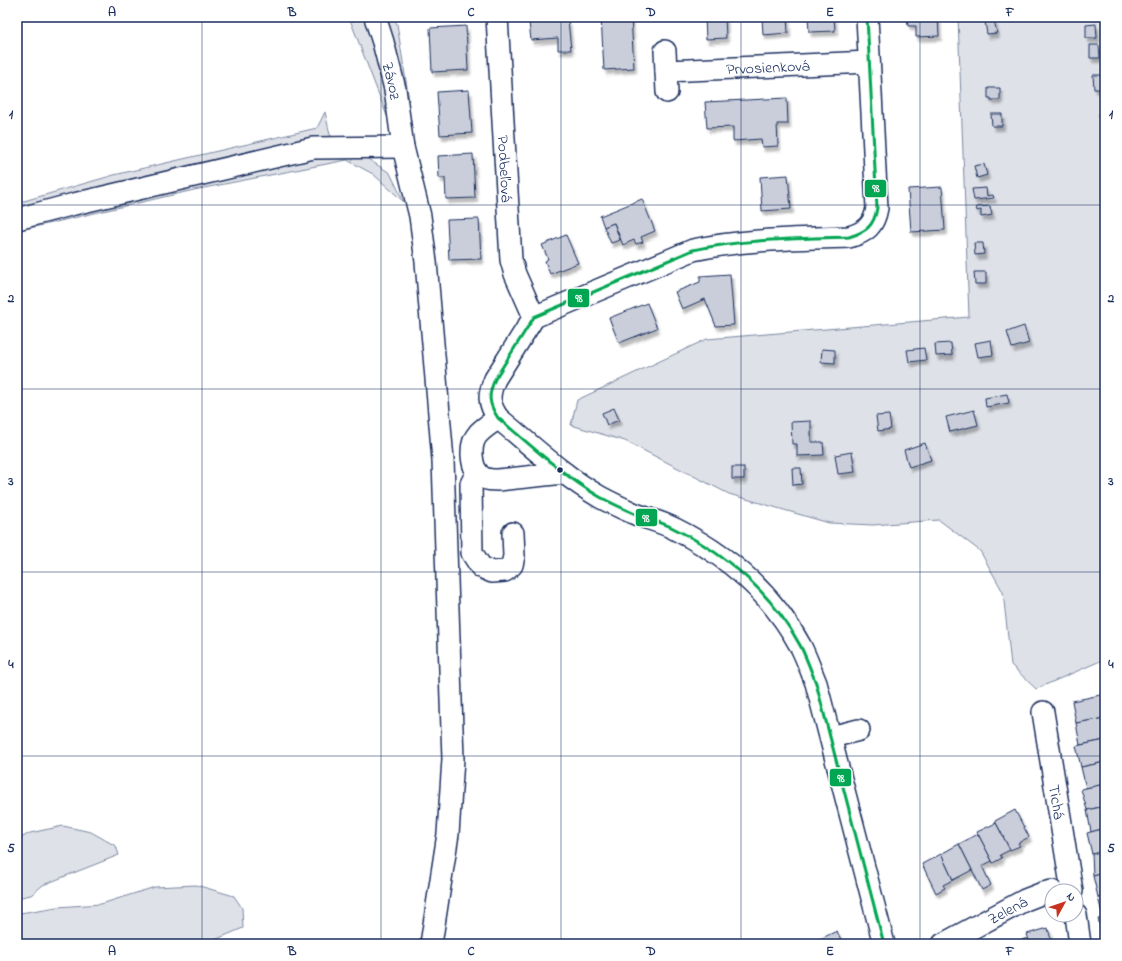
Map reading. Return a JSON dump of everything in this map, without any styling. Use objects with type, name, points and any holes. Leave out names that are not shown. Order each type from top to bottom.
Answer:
[{"type":"street","name":"Závoz","points":[[374,17],[383,42],[395,89],[403,147],[420,216],[426,262],[443,468],[453,759],[448,834],[431,944]]},
{"type":"street","name":"Podbeľová","points":[[497,17],[510,252],[515,274],[534,317]]},
{"type":"street","points":[[867,17],[877,208],[876,219],[869,227],[860,234],[849,237],[745,242],[717,245],[693,250],[534,317],[490,388],[490,398],[492,408],[498,418],[564,473],[600,497],[632,513],[673,528],[703,544],[733,564],[759,588],[779,613],[801,647],[816,683],[884,944]]},
{"type":"street","name":"Prvosienková","points":[[667,92],[665,61],[869,62]]},
{"type":"street","points":[[17,219],[74,204],[313,148],[403,147]]},
{"type":"street","points":[[498,418],[478,434],[474,442],[474,463],[477,472],[482,477],[487,480],[498,480],[564,473]]},
{"type":"street","points":[[477,472],[471,484],[472,553],[481,567],[492,572],[505,571],[512,565],[514,556],[513,533]]},
{"type":"street","name":"Tichá","points":[[1043,712],[1061,883]]},
{"type":"street","points":[[831,737],[858,730]]},
{"type":"street","name":"Zelená","points":[[943,944],[1025,900],[1044,893]]},
{"type":"street","points":[[1077,923],[1080,944]]},
{"type":"shaded area","points":[[349,17],[393,17],[397,24],[409,100],[387,116]]},
{"type":"shaded area","points":[[958,17],[1105,17],[1105,659],[1036,689],[1011,665],[1003,592],[980,551],[939,520],[873,525],[829,523],[729,494],[625,441],[571,425],[577,400],[707,339],[969,317]]},
{"type":"shaded area","points":[[325,112],[330,135],[390,173],[404,202],[373,174],[347,160],[194,190],[17,231],[17,203],[114,175],[317,128]]},
{"type":"shaded area","points":[[63,826],[91,832],[116,846],[119,855],[43,885],[31,895],[17,898],[17,840],[30,833]]},
{"type":"shaded area","points":[[196,885],[234,896],[242,908],[243,928],[205,944],[17,944],[17,915],[20,913],[57,907],[101,904],[155,887]]},
{"type":"building","points":[[601,17],[631,17],[634,68],[604,70]]},
{"type":"building","points":[[705,17],[725,17],[726,38],[706,39]]},
{"type":"building","points":[[762,17],[787,17],[788,33],[763,35]]},
{"type":"building","points":[[808,17],[834,17],[835,31],[809,32]]},
{"type":"building","points":[[907,17],[938,17],[939,36],[916,37],[916,26],[908,26]]},
{"type":"building","points":[[568,20],[571,50],[558,50],[558,38],[531,40],[529,22]]},
{"type":"building","points":[[994,20],[997,33],[987,34],[985,22]]},
{"type":"building","points":[[1096,24],[1097,38],[1086,38],[1086,25]]},
{"type":"building","points":[[466,26],[468,70],[432,72],[430,28]]},
{"type":"building","points":[[1090,45],[1099,45],[1100,58],[1090,58]]},
{"type":"building","points":[[1093,75],[1102,75],[1102,89],[1094,89]]},
{"type":"building","points":[[988,88],[1000,88],[1000,100],[991,100],[991,98],[988,98]]},
{"type":"building","points":[[469,90],[472,133],[440,135],[437,92]]},
{"type":"building","points":[[787,98],[788,124],[777,124],[778,146],[762,147],[761,139],[733,141],[733,127],[707,128],[705,102]]},
{"type":"building","points":[[1105,113],[1105,124],[1100,125],[1099,114]]},
{"type":"building","points":[[991,114],[1002,114],[1002,126],[992,126]]},
{"type":"building","points":[[473,154],[475,198],[446,199],[445,178],[439,178],[438,156]]},
{"type":"building","points":[[984,164],[987,175],[977,178],[974,166]]},
{"type":"building","points":[[788,175],[791,209],[762,211],[760,177]]},
{"type":"building","points":[[942,187],[945,230],[911,232],[908,189]]},
{"type":"building","points":[[986,188],[987,196],[993,195],[994,198],[974,200],[972,189]]},
{"type":"building","points":[[642,199],[655,231],[641,237],[643,242],[636,244],[634,240],[623,245],[614,223],[604,227],[600,216]]},
{"type":"building","points":[[990,206],[992,215],[981,217],[981,210],[977,211],[976,207]]},
{"type":"building","points":[[479,219],[481,259],[449,260],[447,220]]},
{"type":"building","points":[[614,223],[620,240],[611,243],[604,227]]},
{"type":"building","points":[[566,235],[578,263],[550,274],[545,261],[548,259],[542,245]]},
{"type":"building","points":[[974,243],[983,243],[984,254],[975,255]]},
{"type":"building","points":[[974,272],[986,272],[986,284],[975,284]]},
{"type":"building","points":[[730,274],[734,325],[716,326],[705,299],[682,309],[675,292],[700,282],[700,276]]},
{"type":"building","points":[[647,303],[657,328],[619,343],[609,318]]},
{"type":"building","points":[[1024,326],[1029,343],[1012,348],[1007,332]]},
{"type":"building","points":[[991,340],[993,355],[978,357],[975,343]]},
{"type":"building","points":[[951,343],[952,355],[936,356],[935,344]]},
{"type":"building","points":[[924,348],[926,360],[909,362],[907,350]]},
{"type":"building","points":[[822,349],[835,350],[835,363],[821,362]]},
{"type":"building","points":[[1007,394],[1009,403],[986,407],[985,398]]},
{"type":"building","points":[[614,408],[619,420],[607,425],[602,413]]},
{"type":"building","points":[[974,410],[978,425],[950,432],[946,417]]},
{"type":"building","points":[[889,415],[891,429],[878,431],[876,416]]},
{"type":"building","points":[[811,421],[811,442],[823,442],[824,455],[797,456],[797,444],[792,444],[791,422]]},
{"type":"building","points":[[925,443],[931,460],[909,467],[904,450]]},
{"type":"building","points":[[852,452],[855,472],[838,474],[835,455]]},
{"type":"building","points":[[732,467],[744,467],[744,479],[732,479]]},
{"type":"building","points":[[792,468],[801,468],[802,484],[793,485]]},
{"type":"building","points":[[1105,694],[1105,718],[1076,723],[1072,701]]},
{"type":"building","points":[[1105,718],[1105,740],[1080,745],[1076,723]]},
{"type":"building","points":[[1105,740],[1105,762],[1081,767],[1076,746]]},
{"type":"building","points":[[1105,762],[1105,784],[1086,788],[1081,767]]},
{"type":"building","points":[[1105,784],[1105,806],[1087,810],[1081,789]]},
{"type":"building","points":[[1105,806],[1105,828],[1091,832],[1087,810]]},
{"type":"building","points":[[1015,810],[1029,837],[1018,843],[1020,846],[1010,850],[995,821]]},
{"type":"building","points":[[996,823],[1010,850],[1000,855],[1002,858],[993,863],[977,832]]},
{"type":"building","points":[[1105,828],[1105,851],[1092,854],[1087,833]]},
{"type":"building","points":[[978,834],[992,861],[982,866],[991,885],[982,890],[959,844]]},
{"type":"building","points":[[959,844],[972,870],[953,880],[941,854]]},
{"type":"building","points":[[1105,851],[1105,873],[1093,876],[1092,854]]},
{"type":"building","points":[[941,854],[953,880],[943,885],[945,888],[936,893],[922,864]]},
{"type":"building","points":[[1105,873],[1105,895],[1098,897],[1093,876]]},
{"type":"building","points":[[1105,895],[1105,918],[1103,918],[1098,897]]},
{"type":"building","points":[[1105,918],[1105,941],[1104,941],[1098,919]]},
{"type":"building","points":[[1048,928],[1052,944],[1030,944],[1027,934]]},
{"type":"building","points":[[837,931],[843,944],[817,944],[815,941]]},
{"type":"building","points":[[1028,938],[1030,944],[1007,944]]},
{"type":"transit line","name":"98","points":[[867,17],[877,208],[871,224],[860,233],[849,237],[751,242],[712,246],[693,250],[534,317],[495,379],[491,390],[490,399],[492,408],[498,418],[573,480],[600,497],[633,513],[660,522],[713,551],[747,578],[763,593],[777,610],[801,647],[816,683],[884,944]]}]
